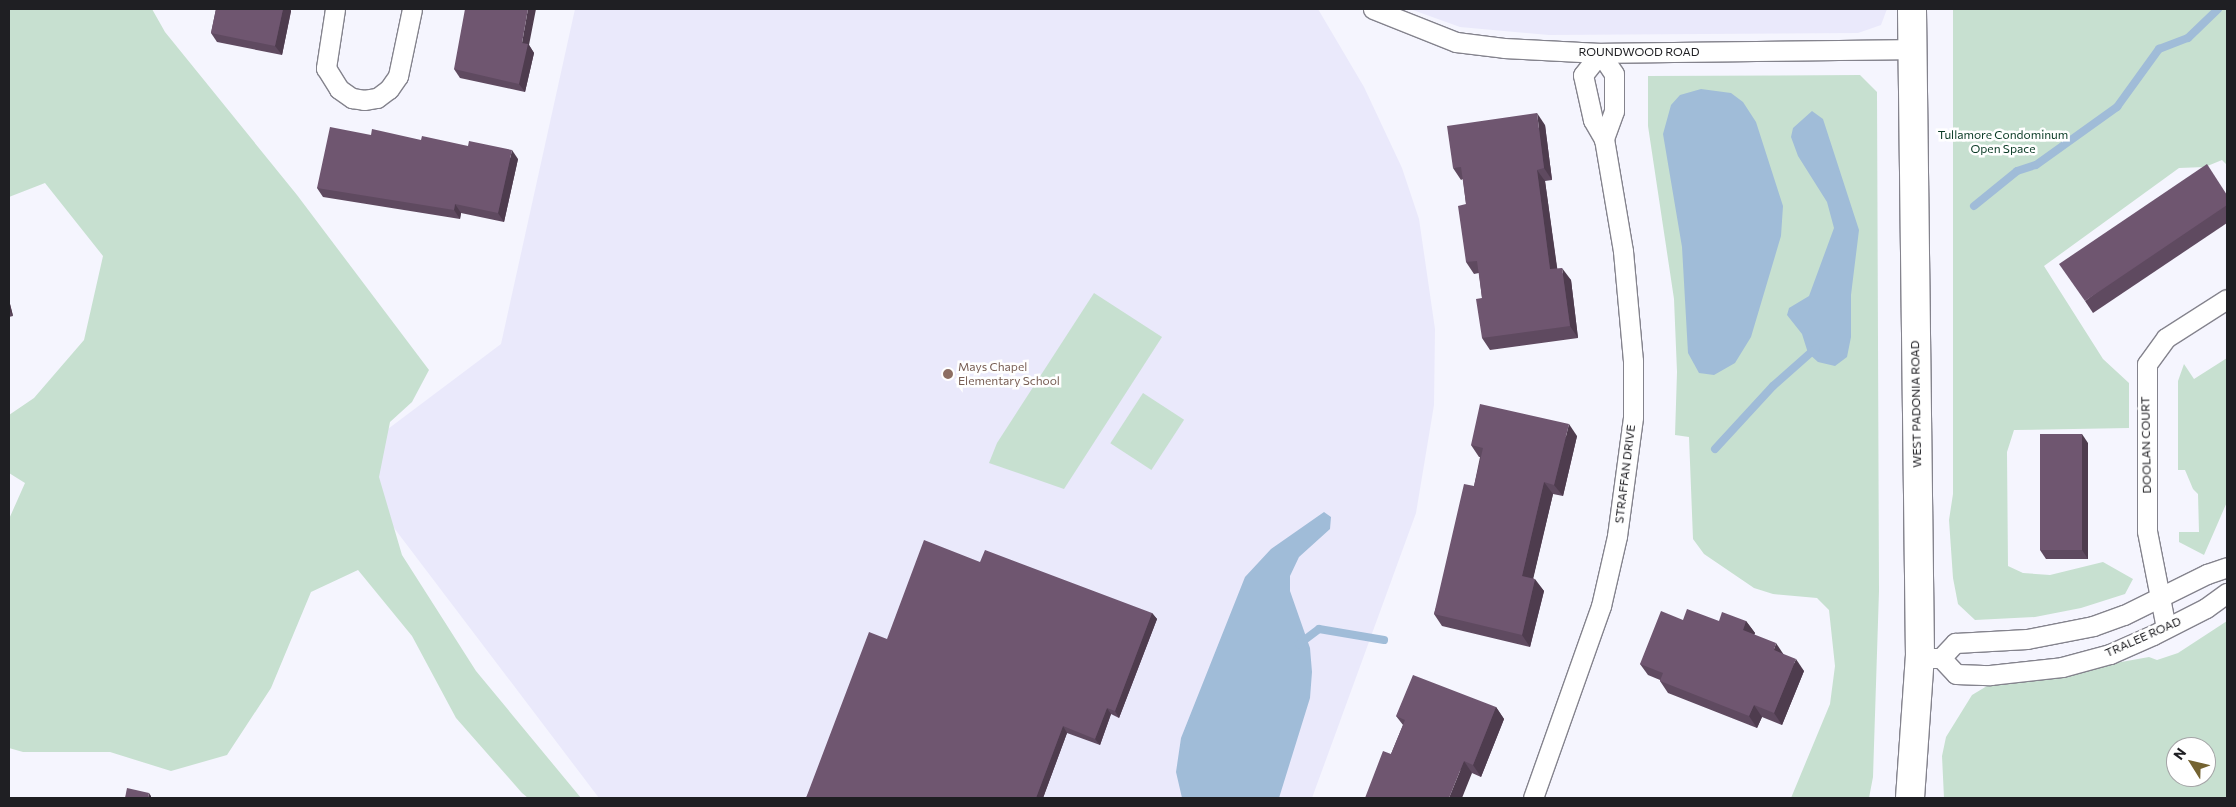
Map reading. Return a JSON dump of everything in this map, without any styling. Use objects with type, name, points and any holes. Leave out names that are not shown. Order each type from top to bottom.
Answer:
[{"type":"main road","name":"WEST PADONIA ROAD","points":[[1910,798],[1930,658],[1912,9]]},
{"type":"street","points":[[335,9],[326,68],[330,80],[339,89],[352,98],[364,100],[377,98],[389,89],[398,76],[412,9]]},
{"type":"street","name":"ROUNDWOOD ROAD","points":[[1373,9],[1456,42],[1600,53],[1912,49]]},
{"type":"street","name":"STRAFFAN DRIVE","points":[[1534,798],[1601,606],[1617,536],[1632,417],[1629,304],[1604,139],[1593,120],[1583,75],[1600,53],[1614,74],[1614,111],[1604,139]]},
{"type":"street","name":"DOOLAN COURT","points":[[2166,628],[2146,531],[2147,364],[2166,338],[2227,299]]},
{"type":"street","points":[[1930,658],[1955,643],[2055,634],[2094,626],[2159,599],[2207,574],[2227,567]]},
{"type":"street","name":"TRALEE ROAD","points":[[1930,658],[1956,674],[1990,675],[2062,667],[2110,654],[2166,628],[2227,593]]},
{"type":"shaded area","name":"Mays Chapel Elementary School","points":[[575,9],[1318,9],[1364,87],[1402,168],[1419,219],[1435,329],[1434,405],[1416,513],[1312,798],[599,798],[344,462],[501,344]]},
{"type":"shaded area","points":[[1410,9],[1887,9],[1881,25],[1858,33],[1549,35],[1460,27]]},
{"type":"green space","points":[[9,9],[152,9],[165,32],[297,195],[429,370],[412,402],[390,422],[379,477],[402,555],[476,671],[581,798],[528,798],[522,793],[456,718],[412,636],[358,570],[311,592],[271,688],[227,755],[171,771],[110,752],[23,752],[9,748],[9,519],[25,483],[9,473],[9,415],[34,398],[84,340],[103,256],[45,183],[9,197]]},
{"type":"green space","name":"Tullamore Condominum Open Space","points":[[1953,9],[2227,9],[2227,165],[2222,160],[2205,167],[2179,168],[2044,266],[2103,359],[2129,383],[2129,428],[2014,430],[2007,452],[2008,566],[2023,573],[2050,575],[2103,562],[2133,579],[2125,594],[2081,608],[2035,617],[1975,620],[1958,604],[1953,578],[1949,520],[1953,494]]},
{"type":"green space","points":[[1860,75],[1877,92],[1879,591],[1873,777],[1869,798],[1791,798],[1830,704],[1835,666],[1829,610],[1817,598],[1773,594],[1754,588],[1704,554],[1693,539],[1689,437],[1675,435],[1677,372],[1674,299],[1648,126],[1648,76]]},
{"type":"green space","points":[[1094,293],[1162,337],[1064,489],[989,463],[997,443]]},
{"type":"green space","points":[[2227,358],[2227,502],[2204,555],[2179,542],[2179,532],[2199,532],[2198,494],[2193,489],[2185,470],[2178,470],[2178,381],[2184,364],[2194,379]]},
{"type":"green space","points":[[1143,393],[1184,420],[1151,470],[1110,443]]},
{"type":"green space","points":[[2227,621],[2227,798],[1944,798],[1942,756],[1946,737],[1972,695],[1987,686],[2149,657],[2157,660],[2178,653]]},
{"type":"water","points":[[1701,89],[1731,93],[1743,102],[1756,122],[1783,206],[1781,236],[1751,337],[1735,363],[1714,375],[1699,373],[1688,353],[1682,247],[1663,134],[1671,105],[1680,95]]},
{"type":"water","points":[[1812,111],[1823,119],[1859,230],[1851,295],[1851,337],[1847,357],[1835,366],[1818,362],[1808,353],[1802,334],[1787,315],[1789,308],[1809,296],[1834,228],[1827,202],[1798,156],[1791,137],[1793,128]]},
{"type":"water","points":[[1324,512],[1331,517],[1330,529],[1299,557],[1290,576],[1290,591],[1310,648],[1312,672],[1310,698],[1279,798],[1182,798],[1176,772],[1181,738],[1245,577],[1271,549]]},
{"type":"building","points":[[216,9],[283,9],[275,46],[211,33]]},
{"type":"building","points":[[465,9],[528,9],[522,43],[528,44],[519,84],[454,69]]},
{"type":"building","points":[[1537,113],[1544,168],[1537,170],[1550,269],[1562,268],[1570,326],[1482,338],[1476,299],[1482,298],[1477,261],[1466,262],[1458,206],[1466,204],[1461,167],[1453,168],[1447,126]]},
{"type":"building","points":[[330,127],[371,135],[372,129],[421,140],[422,136],[468,146],[469,141],[512,150],[498,213],[455,204],[454,210],[317,188]]},
{"type":"building","points":[[2207,164],[2227,195],[2227,205],[2085,301],[2059,264]]},
{"type":"building","points":[[1480,404],[1569,424],[1554,485],[1544,482],[1522,576],[1535,579],[1522,635],[1434,614],[1464,484],[1474,486],[1483,448],[1471,445]]},
{"type":"building","points":[[2040,434],[2082,434],[2082,550],[2040,550]]},
{"type":"building","points":[[924,540],[980,562],[985,550],[1152,613],[1115,711],[1107,708],[1095,739],[1063,726],[1036,798],[806,798],[869,632],[887,639]]},
{"type":"building","points":[[1687,609],[1719,621],[1722,612],[1746,621],[1743,630],[1776,643],[1774,650],[1796,659],[1774,713],[1754,705],[1749,716],[1660,681],[1663,673],[1640,664],[1661,611],[1683,620]]},
{"type":"building","points":[[1413,675],[1496,707],[1473,765],[1464,761],[1449,798],[1365,798],[1383,751],[1391,754],[1405,720],[1396,716]]},
{"type":"building","points":[[127,788],[149,793],[148,798],[125,798]]},
{"type":"waterway","points":[[1974,206],[2017,171],[2036,165],[2117,107],[2159,49],[2188,38],[2218,9]]},
{"type":"waterway","points":[[1715,449],[1773,386],[1816,348]]},
{"type":"waterway","points":[[1299,644],[1319,629],[1384,640]]},
{"type":"place","name":"Mays Chapel Elementary School","points":[[948,374]]}]
